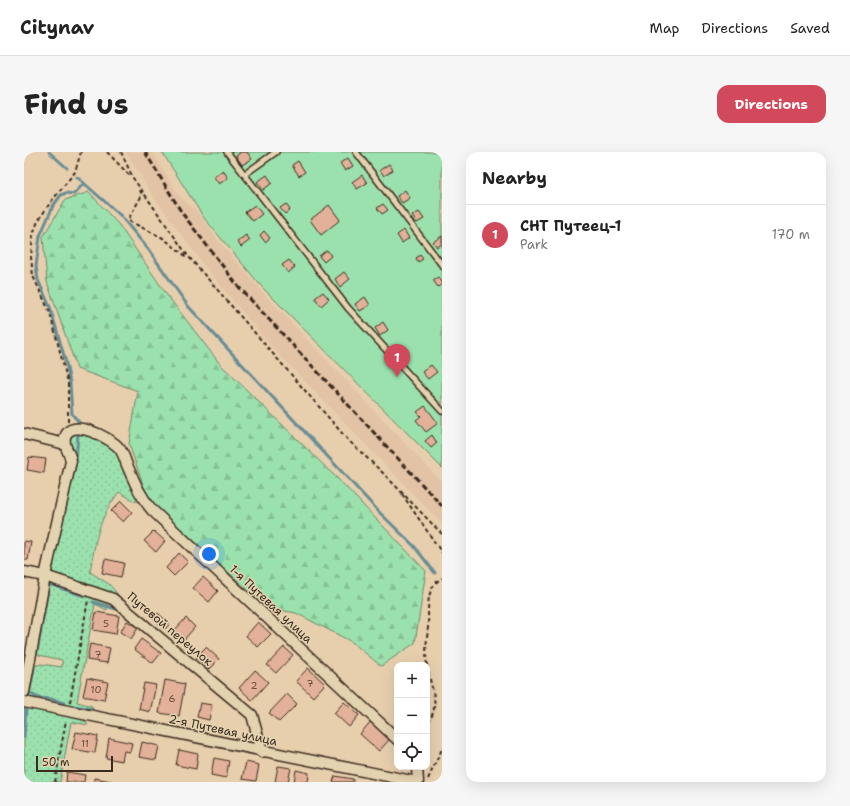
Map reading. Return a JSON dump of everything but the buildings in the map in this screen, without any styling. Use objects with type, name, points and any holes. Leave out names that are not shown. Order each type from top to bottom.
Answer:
[{"type":"street","name":"1-я Путевая улица","points":[[69,431],[83,429],[94,431],[119,448],[142,497],[152,510],[394,736]]},
{"type":"street","points":[[24,692],[45,576],[71,461],[65,444],[65,438],[69,431]]},
{"type":"street","points":[[24,434],[65,444]]},
{"type":"street","name":"Путевой переулок","points":[[24,572],[45,576],[114,599],[252,715],[262,752]]},
{"type":"street","name":"2-я Путевая улица","points":[[24,702],[262,752],[418,782]]},
{"type":"street","points":[[417,770],[418,782]]},
{"type":"lane","points":[[227,152],[348,308],[442,411]]},
{"type":"lane","points":[[245,174],[276,152]]},
{"type":"lane","points":[[356,152],[442,265]]},
{"type":"path","points":[[69,431],[68,384],[50,313],[33,276],[31,257],[33,234],[38,221],[50,203],[75,172],[81,152]]},
{"type":"path","points":[[107,152],[133,178]]},
{"type":"path","points":[[120,152],[133,178],[192,261],[348,440],[400,490],[442,534]]},
{"type":"path","points":[[138,185],[142,195],[128,218],[129,221],[176,246],[192,261]]},
{"type":"path","points":[[400,490],[442,553]]},
{"type":"path","points":[[427,662],[425,649],[428,628],[427,602],[431,589],[442,578]]},
{"type":"path","points":[[55,782],[90,591]]},
{"type":"path","points":[[430,675],[438,701],[438,709],[430,722]]},
{"type":"path","points":[[427,782],[442,749]]},
{"type":"shaded area","points":[[126,152],[152,152],[179,196],[196,210],[220,243],[267,297],[442,482],[442,524],[270,345],[209,272],[151,193]]},
{"type":"green space","points":[[162,152],[442,152],[442,468],[262,287],[204,218]]},
{"type":"green space","points":[[89,192],[119,225],[167,295],[220,364],[341,482],[426,571],[415,643],[381,666],[352,642],[296,613],[268,608],[148,499],[129,444],[138,391],[77,369],[47,282],[43,237],[65,200]]},
{"type":"green space","points":[[84,433],[105,442],[116,452],[137,497],[136,502],[119,492],[106,511],[102,520],[96,539],[92,560],[90,572],[109,584],[119,596],[96,587],[48,574],[61,516],[68,440],[75,434]]},
{"type":"green space","points":[[48,583],[107,601],[107,610],[95,604],[77,702],[92,706],[91,712],[26,696],[31,667],[41,664],[62,667],[62,660],[39,655],[35,651]]},
{"type":"green space","points":[[29,708],[83,719],[88,725],[71,722],[60,782],[24,782],[24,709]]},
{"type":"waterway","points":[[49,152],[67,168]]},
{"type":"waterway","points":[[77,177],[120,215],[148,249],[188,306],[380,513],[414,546],[435,573]]},
{"type":"waterway","points":[[79,422],[72,414],[70,383],[66,363],[50,307],[38,280],[36,266],[40,236],[53,206],[61,195],[66,193],[74,194],[84,183]]},
{"type":"waterway","points":[[71,484],[76,460],[78,434]]},
{"type":"waterway","points":[[64,515],[67,499]]},
{"type":"waterway","points":[[37,652],[49,584],[84,596]]},
{"type":"waterway","points":[[93,602],[116,609]]},
{"type":"waterway","points":[[29,695],[34,668]]},
{"type":"waterway","points":[[29,693],[39,698],[51,699],[64,703]]},
{"type":"waterway","points":[[74,706],[92,709]]},
{"type":"waterway","points":[[24,737],[26,709]]},
{"type":"railway","points":[[145,152],[182,213],[238,286],[442,506]]},
{"type":"place","name":"СНТ Путеец-1","points":[[397,377]]}]
